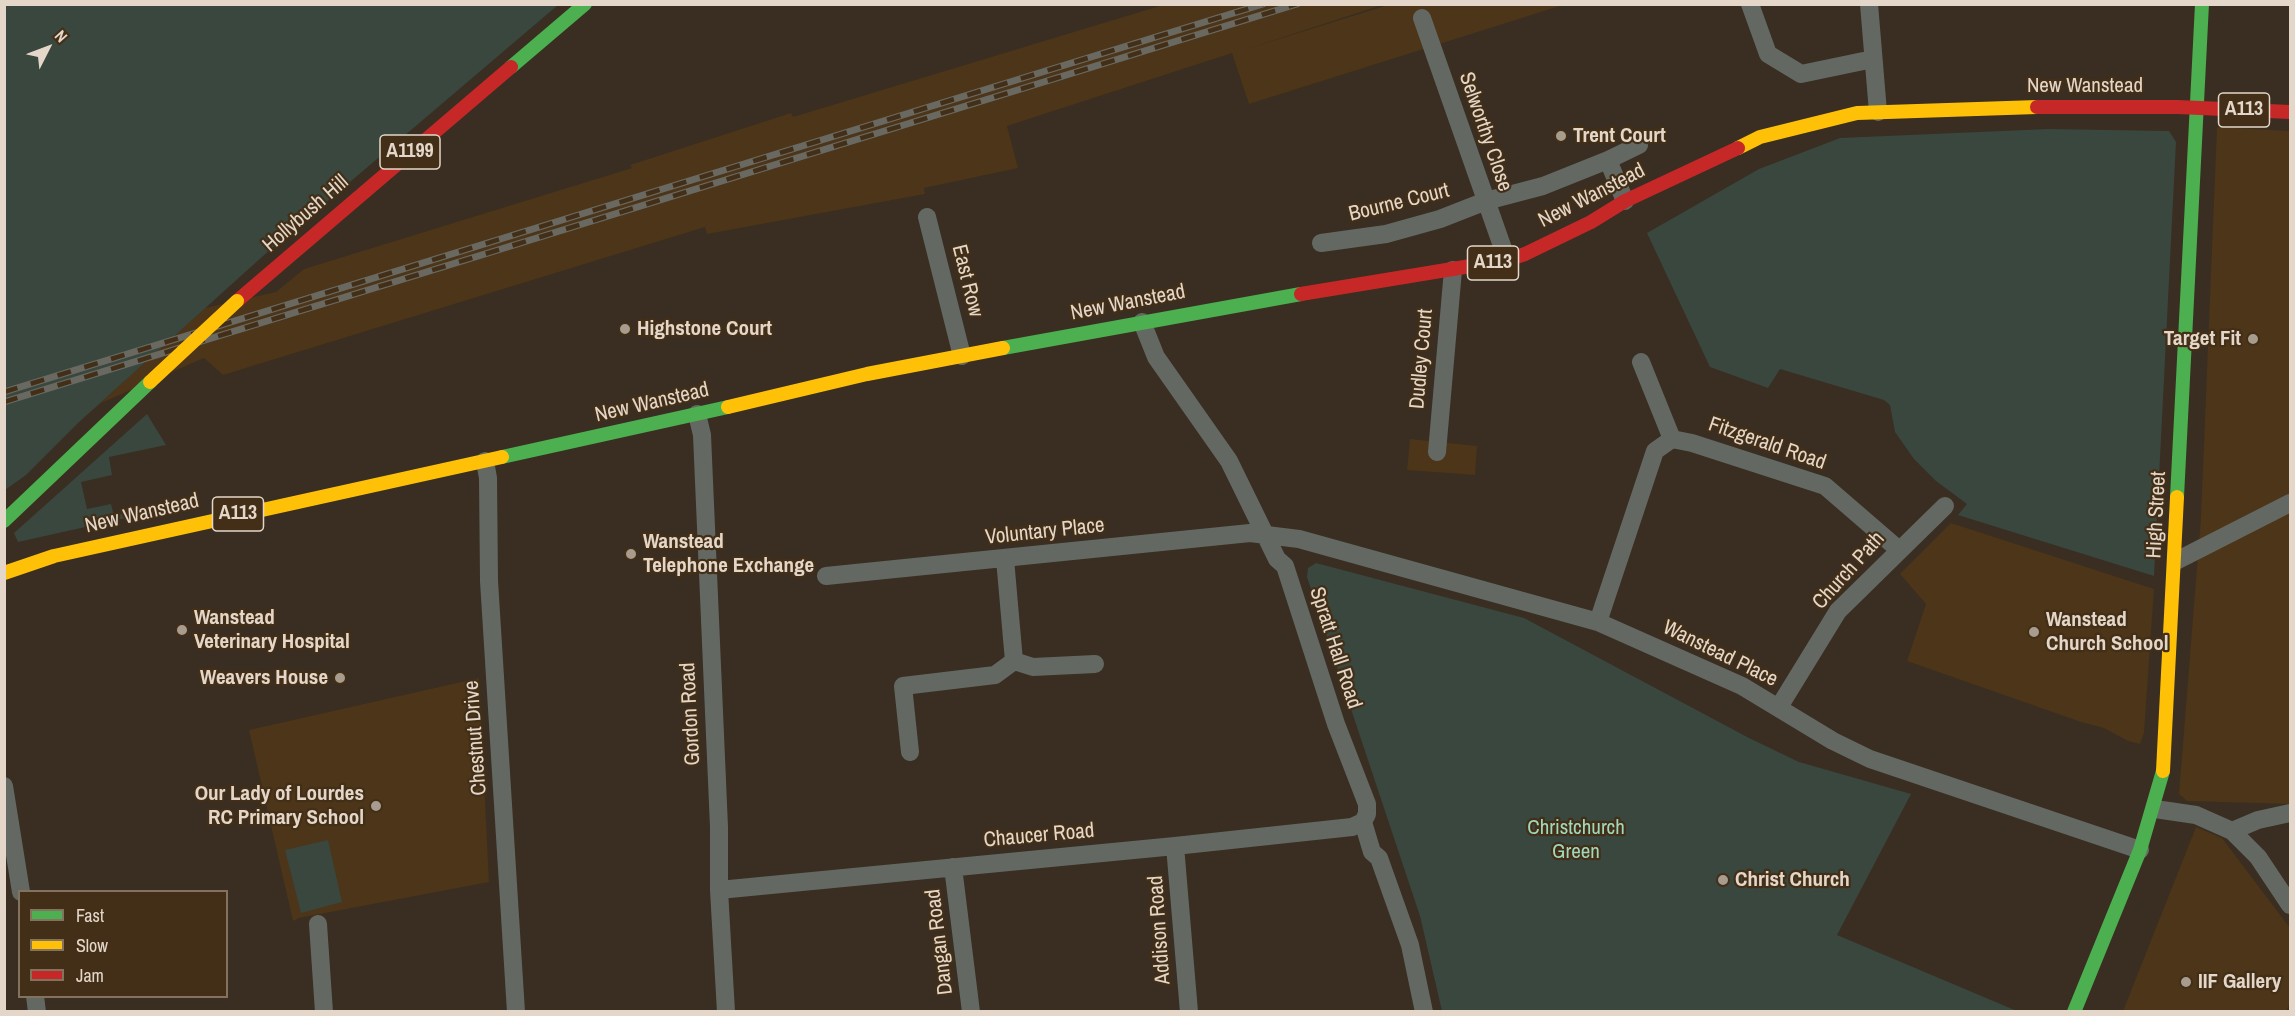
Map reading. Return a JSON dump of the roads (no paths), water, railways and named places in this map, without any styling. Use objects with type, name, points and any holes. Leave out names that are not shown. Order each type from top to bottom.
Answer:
[{"type":"main road","name":"Hollybush Hill","points":[[4,521],[62,463],[237,301],[585,4]]},
{"type":"main road","name":"High Street","points":[[2074,1011],[2140,850],[2163,779],[2176,561],[2202,4]]},
{"type":"main road","name":"New Wanstead","points":[[4,573],[54,556],[698,414],[867,374],[1142,322],[1507,260],[1591,222],[1625,201],[1760,137],[1830,118],[1878,112],[1985,107],[2198,107]]},
{"type":"main road","name":"A113","points":[[2198,107],[2290,112]]},
{"type":"main road","name":"Hollybush Hill","points":[[4,504],[62,463]]},
{"type":"main road","name":"New Wanstead","points":[[4,558],[54,556]]},
{"type":"street","points":[[1750,4],[1768,54],[1801,74],[1874,59]]},
{"type":"street","points":[[1869,4],[1878,112]]},
{"type":"street","name":"Selworthy Close","points":[[1422,18],[1507,260]]},
{"type":"street","points":[[1486,201],[1543,186],[1608,160],[1639,144]]},
{"type":"street","points":[[1608,160],[1625,201]]},
{"type":"street","name":"Bourne Court","points":[[1321,243],[1386,234],[1440,219],[1486,201]]},
{"type":"street","name":"East Row","points":[[927,217],[962,356]]},
{"type":"street","name":"Dudley Court","points":[[1437,452],[1453,270]]},
{"type":"street","name":"Spratt Hall Road","points":[[1142,322],[1156,357],[1229,461],[1257,520],[1268,534],[1277,559],[1285,566],[1336,724],[1367,804],[1367,814],[1363,822],[1372,852],[1379,858],[1410,945],[1424,1011]]},
{"type":"street","points":[[1598,622],[1655,451],[1672,439],[1641,362]]},
{"type":"street","name":"Gordon Road","points":[[698,414],[702,435],[719,827],[719,890],[726,1011]]},
{"type":"street","name":"Fitzgerald Road","points":[[1672,439],[1692,443],[1825,486],[1898,549]]},
{"type":"street","name":"Chestnut Drive","points":[[485,461],[488,478],[489,581],[516,1011]]},
{"type":"street","points":[[2176,561],[2290,503]]},
{"type":"street","name":"Church Path","points":[[1779,707],[1838,611],[1898,549],[1945,506]]},
{"type":"street","name":"Voluntary Place","points":[[826,576],[1250,533],[1268,534]]},
{"type":"street","name":"Wanstead Place","points":[[1268,534],[1299,539],[1598,622],[1717,674],[1779,707],[1833,741],[1870,759],[2140,850]]},
{"type":"street","points":[[1005,559],[1014,661]]},
{"type":"street","points":[[1014,661],[1033,667],[1095,664]]},
{"type":"street","points":[[910,752],[903,686],[995,675],[1014,661]]},
{"type":"street","points":[[4,786],[21,890]]},
{"type":"street","points":[[2155,809],[2196,815],[2232,831],[2258,857],[2290,904]]},
{"type":"street","points":[[2232,831],[2258,820],[2290,813]]},
{"type":"street","name":"Chaucer Road","points":[[719,890],[1175,846],[1352,827],[1363,822]]},
{"type":"street","name":"Addison Road","points":[[1175,846],[1189,1011]]},
{"type":"street","name":"Dangan Road","points":[[953,867],[971,1011]]},
{"type":"street","points":[[318,924],[324,1011]]},
{"type":"railway","points":[[4,392],[1263,4]]},
{"type":"railway","points":[[4,402],[1297,4]]},
{"type":"place","name":"Trent Court","points":[[1561,136]]},
{"type":"place","name":"Highstone Court","points":[[625,329]]},
{"type":"place","name":"Target Fit","points":[[2253,339]]},
{"type":"place","name":"Wanstead Telephone Exchange","points":[[631,554]]},
{"type":"place","name":"Wanstead Veterinary Hospital","points":[[182,630]]},
{"type":"place","name":"Wanstead Church School","points":[[2034,632]]},
{"type":"place","name":"Weavers House","points":[[340,678]]},
{"type":"place","name":"Our Lady of Lourdes RC Primary School","points":[[376,806]]},
{"type":"place","name":"Christ Church","points":[[1723,880]]},
{"type":"place","name":"IIF Gallery","points":[[2186,982]]},
{"type":"park label","name":"Christchurch Green","points":[[1576,840]]}]
